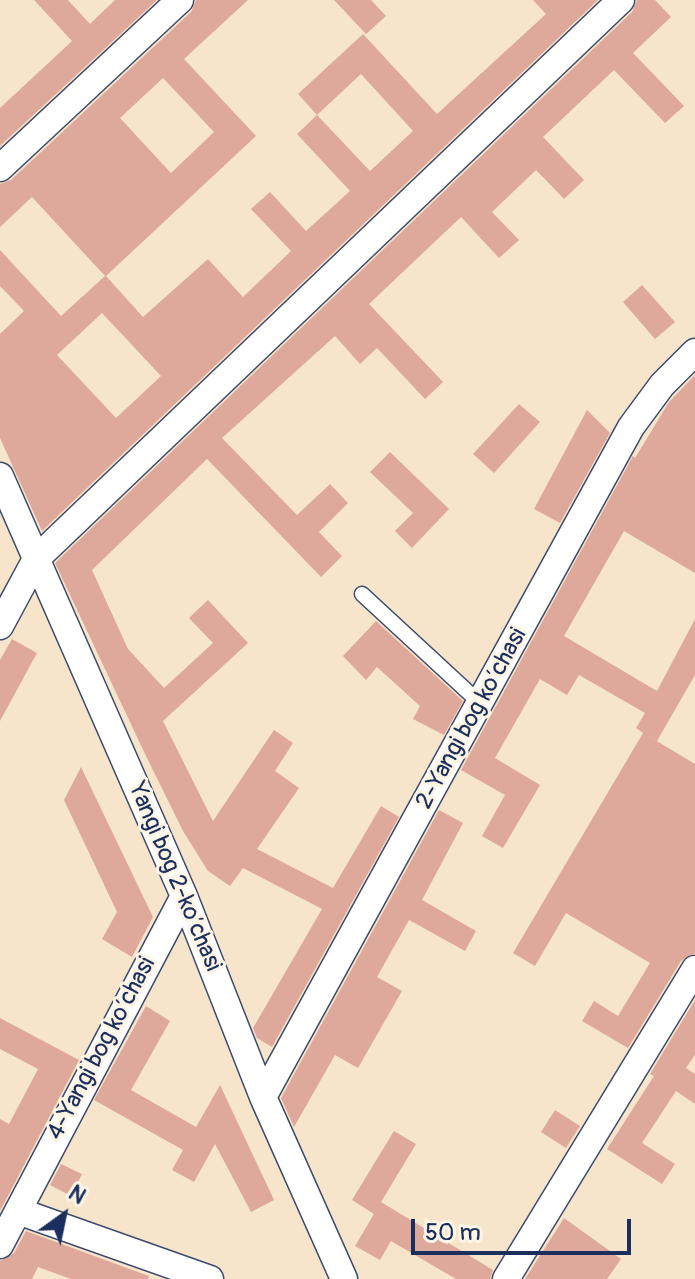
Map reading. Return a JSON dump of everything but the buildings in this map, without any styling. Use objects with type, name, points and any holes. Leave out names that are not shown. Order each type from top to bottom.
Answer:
[{"type":"street","points":[[0,168],[180,0]]},
{"type":"street","points":[[0,626],[36,559],[621,0]]},
{"type":"street","name":"2-Yangi bog koʼchasi","points":[[263,1097],[631,427],[662,385],[695,352]]},
{"type":"street","name":"Yangi bog 2-koʼchasi","points":[[0,476],[184,896],[263,1097],[344,1279]]},
{"type":"street","name":"4-Yangi bog koʼchasi","points":[[0,1245],[184,896]]},
{"type":"street","points":[[506,1279],[695,969]]},
{"type":"street","points":[[18,1211],[210,1279]]},
{"type":"lane","points":[[362,594],[481,704]]}]
